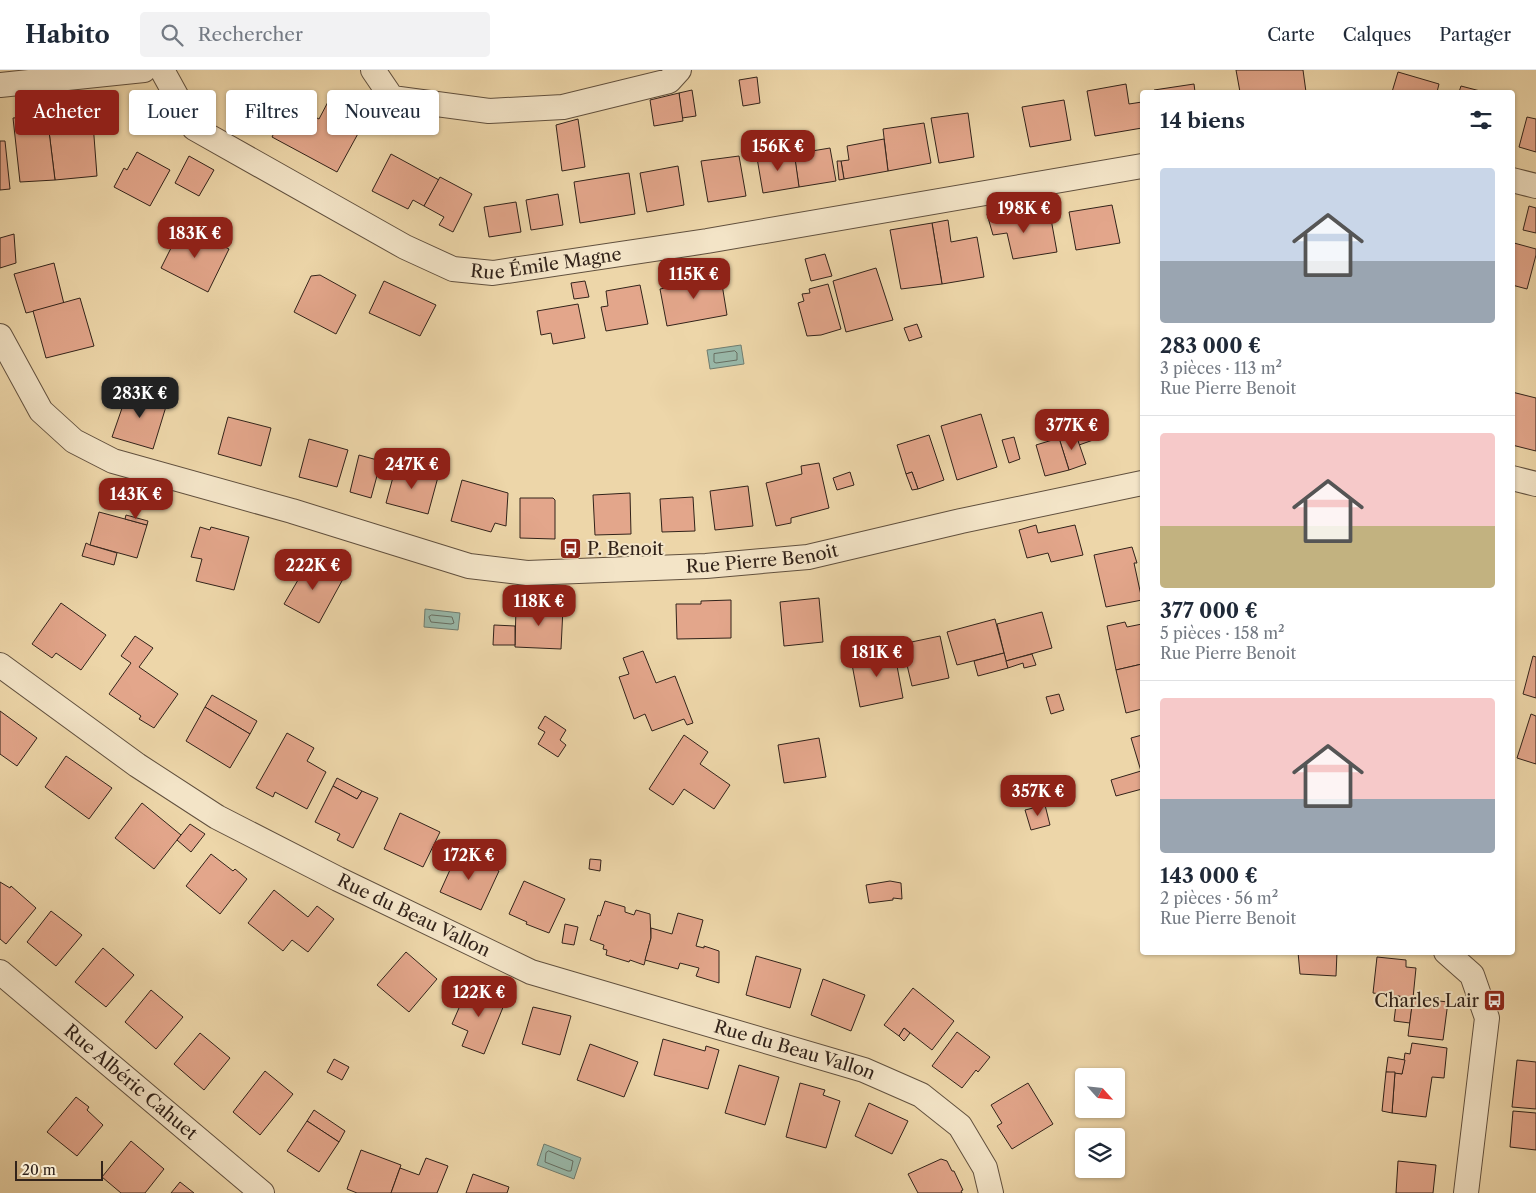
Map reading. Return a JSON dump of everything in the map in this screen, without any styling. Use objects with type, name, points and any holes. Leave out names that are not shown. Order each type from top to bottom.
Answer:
[{"type":"street","points":[[0,85],[144,70]]},
{"type":"street","name":"Rue Émile Magne","points":[[162,70],[194,128],[405,247],[453,269],[493,273],[707,241],[1140,166]]},
{"type":"street","points":[[374,72],[392,98],[489,111],[563,106],[669,81],[679,70]]},
{"type":"street","points":[[1515,181],[1536,186]]},
{"type":"street","name":"Rue Pierre Benoit","points":[[0,336],[41,411],[74,441],[113,461],[292,511],[469,566],[527,573],[706,566],[808,557],[961,521],[1140,482]]},
{"type":"street","points":[[1515,479],[1536,484]]},
{"type":"street","name":"Rue du Beau Vallon","points":[[0,665],[137,765],[217,817],[338,879],[522,968],[623,1000],[864,1070],[921,1095],[960,1126],[984,1168],[992,1193]]},
{"type":"street","points":[[1449,955],[1472,975],[1487,1018],[1466,1193]]},
{"type":"street","name":"Rue Albéric Cahuet","points":[[0,972],[262,1193]]},
{"type":"water","points":[[741,345],[744,364],[710,369],[707,350]]},
{"type":"water","points":[[425,609],[460,613],[458,630],[424,627]]},
{"type":"water","points":[[544,1144],[581,1158],[574,1179],[537,1165]]},
{"type":"building","points":[[1236,70],[1303,70],[1306,90],[1240,90]]},
{"type":"building","points":[[1398,72],[1439,84],[1438,90],[1393,90]]},
{"type":"building","points":[[757,77],[760,103],[743,106],[739,80]]},
{"type":"building","points":[[1126,84],[1129,104],[1140,102],[1140,128],[1095,136],[1087,91]]},
{"type":"building","points":[[1194,84],[1195,90],[1154,90]]},
{"type":"building","points":[[1461,86],[1476,90],[1460,90]]},
{"type":"building","points":[[692,90],[696,116],[682,118],[679,93]]},
{"type":"building","points":[[679,93],[683,121],[654,126],[650,100]]},
{"type":"building","points":[[1064,100],[1071,140],[1030,147],[1022,107]]},
{"type":"building","points":[[327,104],[327,135],[357,135],[337,172],[272,137],[273,135],[317,135],[317,118],[319,119]]},
{"type":"building","points":[[968,113],[974,157],[939,163],[931,118]]},
{"type":"building","points":[[1527,117],[1536,119],[1536,152],[1519,147]]},
{"type":"building","points":[[13,118],[15,118],[15,135],[49,135],[55,180],[20,182]]},
{"type":"building","points":[[578,119],[585,167],[562,171],[556,125]]},
{"type":"building","points":[[924,123],[931,163],[888,171],[883,129]]},
{"type":"building","points":[[49,135],[94,135],[97,176],[55,180]]},
{"type":"building","points":[[884,139],[888,171],[844,179],[841,161],[849,160],[847,146]]},
{"type":"building","points":[[0,141],[5,141],[10,189],[0,190]]},
{"type":"building","points":[[830,148],[836,181],[799,187],[794,154]]},
{"type":"building","points":[[794,151],[799,187],[763,193],[757,158]]},
{"type":"building","points":[[137,152],[170,170],[150,206],[114,187],[124,168],[127,170]]},
{"type":"building","points":[[391,154],[439,180],[424,206],[413,200],[408,209],[372,191]]},
{"type":"building","points":[[189,156],[214,170],[199,196],[175,183]]},
{"type":"building","points":[[739,156],[746,196],[708,202],[701,161]]},
{"type":"building","points":[[837,161],[841,161],[844,179],[839,180]]},
{"type":"building","points":[[678,166],[684,205],[647,212],[640,173]]},
{"type":"building","points":[[629,173],[635,214],[580,223],[574,182]]},
{"type":"building","points":[[440,177],[472,194],[453,232],[439,225],[444,217],[424,206]]},
{"type":"building","points":[[558,194],[563,225],[531,230],[526,200]]},
{"type":"building","points":[[516,202],[521,232],[489,237],[484,207]]},
{"type":"building","points":[[1112,205],[1120,243],[1076,250],[1069,212]]},
{"type":"building","points":[[1529,206],[1536,208],[1536,233],[1523,230]]},
{"type":"building","points":[[1018,208],[1021,224],[1051,219],[1057,252],[1013,259],[1007,233],[993,235],[987,214]]},
{"type":"building","points":[[948,220],[951,242],[977,237],[984,277],[942,284],[932,223]]},
{"type":"building","points":[[932,223],[942,284],[901,289],[890,230]]},
{"type":"building","points":[[182,226],[229,249],[208,292],[161,268]]},
{"type":"building","points":[[14,234],[16,263],[0,268],[0,238]]},
{"type":"building","points":[[1515,243],[1536,249],[1527,289],[1515,286]]},
{"type":"building","points":[[825,254],[832,276],[811,281],[805,259]]},
{"type":"building","points":[[54,263],[64,304],[26,313],[14,274]]},
{"type":"building","points":[[876,268],[893,320],[846,332],[833,281]]},
{"type":"building","points":[[720,272],[727,315],[667,326],[660,289],[676,286],[676,280]]},
{"type":"building","points":[[320,275],[356,295],[336,334],[294,312],[311,276]]},
{"type":"building","points":[[384,281],[436,305],[420,336],[369,313]]},
{"type":"building","points":[[585,281],[589,297],[574,299],[571,283]]},
{"type":"building","points":[[828,284],[841,329],[821,335],[807,336],[798,303],[804,301],[802,294],[810,293],[809,289]]},
{"type":"building","points":[[640,285],[648,324],[606,331],[601,307],[608,306],[606,291]]},
{"type":"building","points":[[80,298],[94,346],[46,358],[33,311]]},
{"type":"building","points":[[578,304],[585,338],[553,344],[551,333],[541,335],[537,311]]},
{"type":"building","points":[[917,324],[922,337],[909,341],[904,328]]},
{"type":"building","points":[[129,388],[168,400],[153,449],[112,437]]},
{"type":"building","points":[[1515,393],[1536,398],[1536,451],[1515,446]]},
{"type":"building","points":[[981,414],[997,467],[957,480],[941,426]]},
{"type":"building","points":[[228,417],[271,428],[261,466],[218,454]]},
{"type":"building","points":[[1087,417],[1096,439],[1079,445],[1071,422]]},
{"type":"building","points":[[1075,432],[1086,464],[1069,470],[1059,438]]},
{"type":"building","points":[[929,435],[944,480],[918,489],[912,472],[906,474],[897,445]]},
{"type":"building","points":[[1014,437],[1020,459],[1009,463],[1002,440]]},
{"type":"building","points":[[1059,438],[1069,470],[1045,476],[1036,445]]},
{"type":"building","points":[[309,439],[348,450],[337,487],[299,477]]},
{"type":"building","points":[[359,455],[381,461],[371,498],[350,492]]},
{"type":"building","points":[[819,463],[829,508],[791,518],[791,523],[776,526],[766,483],[802,474],[801,466]]},
{"type":"building","points":[[396,466],[438,477],[428,514],[386,503]]},
{"type":"building","points":[[850,472],[854,485],[837,490],[833,478]]},
{"type":"building","points":[[912,472],[918,489],[912,490],[906,474]]},
{"type":"building","points":[[462,480],[508,493],[506,526],[495,523],[491,532],[451,521]]},
{"type":"building","points":[[748,486],[753,526],[715,530],[710,491]]},
{"type":"building","points":[[630,493],[631,534],[595,535],[593,495]]},
{"type":"building","points":[[693,497],[695,531],[662,532],[660,499]]},
{"type":"building","points":[[520,498],[553,498],[555,500],[555,539],[520,538]]},
{"type":"building","points":[[99,512],[147,525],[137,558],[90,545]]},
{"type":"building","points":[[126,515],[148,521],[147,525],[125,519]]},
{"type":"building","points":[[1036,525],[1038,533],[1075,525],[1083,555],[1051,562],[1048,553],[1027,558],[1019,530]]},
{"type":"building","points":[[200,527],[210,530],[211,527],[249,537],[234,590],[196,581],[202,559],[191,557]]},
{"type":"building","points":[[86,543],[117,553],[114,565],[82,556]]},
{"type":"building","points":[[1132,547],[1137,563],[1134,563],[1140,591],[1140,600],[1106,607],[1094,555]]},
{"type":"building","points":[[306,558],[343,579],[319,623],[284,604],[298,580],[295,578]]},
{"type":"building","points":[[819,598],[823,642],[784,646],[780,602]]},
{"type":"building","points":[[731,600],[731,638],[677,639],[676,604],[701,604],[701,601]]},
{"type":"building","points":[[61,603],[106,635],[81,670],[56,653],[52,658],[32,644]]},
{"type":"building","points":[[516,606],[563,608],[561,649],[515,647]]},
{"type":"building","points":[[1042,612],[1052,648],[1006,661],[997,624]]},
{"type":"building","points":[[995,619],[1004,653],[957,665],[947,632]]},
{"type":"building","points":[[1125,622],[1127,627],[1140,624],[1140,664],[1116,670],[1107,626]]},
{"type":"building","points":[[494,625],[515,626],[515,645],[493,645]]},
{"type":"building","points":[[135,636],[153,648],[139,667],[178,694],[154,728],[139,719],[141,716],[109,694],[131,663],[121,656]]},
{"type":"building","points":[[940,636],[949,678],[912,686],[902,644]]},
{"type":"building","points":[[894,650],[903,698],[860,707],[851,659]]},
{"type":"building","points":[[643,651],[656,683],[675,676],[693,723],[687,725],[684,719],[652,731],[645,714],[634,719],[619,677],[629,674],[623,658]]},
{"type":"building","points":[[1004,653],[1008,668],[978,676],[974,661]]},
{"type":"building","points":[[1032,654],[1036,665],[1024,668],[1023,663],[1008,668],[1006,661]]},
{"type":"building","points":[[1533,656],[1536,657],[1536,698],[1523,694]]},
{"type":"building","points":[[1140,664],[1140,710],[1126,713],[1116,670]]},
{"type":"building","points":[[1059,694],[1064,710],[1051,714],[1046,697]]},
{"type":"building","points":[[212,695],[257,721],[250,734],[205,707]]},
{"type":"building","points":[[205,707],[250,734],[230,768],[186,741]]},
{"type":"building","points":[[0,711],[37,738],[17,766],[0,754]]},
{"type":"building","points":[[1531,714],[1536,716],[1536,764],[1517,758]]},
{"type":"building","points":[[545,716],[566,730],[560,740],[566,745],[558,757],[538,744],[545,732],[538,728]]},
{"type":"building","points":[[287,733],[314,748],[307,761],[326,772],[307,809],[275,792],[273,797],[256,788]]},
{"type":"building","points":[[684,735],[708,752],[700,764],[730,785],[714,809],[684,789],[673,805],[649,789]]},
{"type":"building","points":[[1140,736],[1140,768],[1131,738]]},
{"type":"building","points":[[819,738],[826,777],[784,783],[778,745]]},
{"type":"building","points":[[66,756],[112,788],[89,819],[45,787]]},
{"type":"building","points":[[1140,772],[1140,790],[1116,796],[1111,780]]},
{"type":"building","points":[[337,778],[362,791],[357,799],[333,786]]},
{"type":"building","points":[[333,786],[357,799],[362,791],[378,798],[353,848],[337,840],[340,834],[315,822]]},
{"type":"building","points":[[142,803],[181,835],[154,869],[115,838]]},
{"type":"building","points":[[1045,805],[1050,825],[1031,830],[1025,810]]},
{"type":"building","points":[[400,813],[440,832],[423,867],[384,849]]},
{"type":"building","points":[[190,824],[205,834],[191,852],[177,840]]},
{"type":"building","points":[[458,852],[499,871],[481,910],[440,892]]},
{"type":"building","points":[[211,854],[247,879],[220,914],[186,886]]},
{"type":"building","points":[[590,859],[601,860],[600,871],[589,869]]},
{"type":"building","points":[[524,881],[565,899],[549,933],[526,924],[527,922],[509,914]]},
{"type":"building","points":[[890,881],[901,883],[902,899],[893,898],[893,900],[869,903],[866,885]]},
{"type":"building","points":[[0,882],[10,888],[11,886],[36,908],[6,944],[0,939]]},
{"type":"building","points":[[274,890],[308,917],[317,906],[334,919],[308,952],[292,940],[283,951],[248,923]]},
{"type":"building","points":[[605,901],[625,907],[625,912],[634,915],[636,910],[650,914],[651,938],[644,965],[606,955],[607,950],[603,949],[604,945],[590,940],[598,915],[600,916]]},
{"type":"building","points":[[51,911],[82,935],[56,966],[27,942]]},
{"type":"building","points":[[678,913],[703,920],[696,946],[704,948],[704,946],[719,951],[719,983],[696,976],[699,968],[680,963],[678,969],[645,960],[651,938],[651,928],[672,934]]},
{"type":"building","points":[[565,924],[578,927],[574,945],[562,943]]},
{"type":"building","points":[[103,948],[134,975],[106,1007],[75,982]]},
{"type":"building","points":[[406,952],[437,979],[409,1012],[377,985]]},
{"type":"building","points":[[1298,955],[1337,955],[1336,976],[1300,974]]},
{"type":"building","points":[[756,956],[801,969],[790,1008],[746,995]]},
{"type":"building","points":[[1377,957],[1406,960],[1406,967],[1416,968],[1413,998],[1373,993]]},
{"type":"building","points":[[823,979],[865,995],[851,1031],[811,1015]]},
{"type":"building","points":[[469,985],[506,1000],[484,1054],[462,1046],[468,1031],[452,1024]]},
{"type":"building","points":[[913,988],[954,1021],[932,1050],[904,1028],[899,1036],[884,1025]]},
{"type":"building","points":[[151,990],[183,1017],[156,1049],[125,1022]]},
{"type":"building","points":[[1397,996],[1413,998],[1410,1023],[1394,1021]]},
{"type":"building","points":[[1413,998],[1448,1002],[1443,1040],[1408,1036]]},
{"type":"building","points":[[533,1007],[571,1016],[560,1055],[522,1044]]},
{"type":"building","points":[[904,1028],[910,1033],[904,1041],[899,1036]]},
{"type":"building","points":[[957,1032],[990,1057],[978,1072],[976,1070],[962,1088],[932,1066]]},
{"type":"building","points":[[200,1033],[230,1058],[204,1090],[174,1064]]},
{"type":"building","points":[[663,1039],[705,1051],[706,1046],[719,1050],[708,1089],[654,1075]]},
{"type":"building","points":[[1412,1043],[1447,1048],[1444,1078],[1432,1077],[1426,1117],[1392,1113],[1395,1072],[1402,1074],[1405,1053],[1410,1054]]},
{"type":"building","points":[[590,1044],[638,1062],[624,1097],[577,1080]]},
{"type":"building","points":[[1388,1057],[1405,1060],[1402,1074],[1386,1072]]},
{"type":"building","points":[[334,1059],[349,1067],[342,1080],[327,1072]]},
{"type":"building","points":[[1517,1060],[1536,1062],[1536,1109],[1512,1107]]},
{"type":"building","points":[[739,1065],[779,1077],[765,1125],[725,1113]]},
{"type":"building","points":[[265,1071],[293,1094],[260,1135],[233,1112]]},
{"type":"building","points":[[1386,1072],[1395,1072],[1392,1113],[1382,1111]]},
{"type":"building","points":[[800,1083],[825,1090],[823,1095],[840,1101],[826,1148],[786,1137]]},
{"type":"building","points":[[1028,1083],[1053,1124],[1012,1149],[997,1126],[1002,1123],[991,1105]]},
{"type":"building","points":[[76,1097],[89,1107],[87,1110],[103,1125],[77,1156],[47,1132]]},
{"type":"building","points":[[869,1103],[908,1121],[892,1154],[855,1136]]},
{"type":"building","points":[[314,1110],[345,1131],[339,1142],[307,1121]]},
{"type":"building","points":[[1513,1111],[1536,1113],[1536,1150],[1510,1147]]},
{"type":"building","points":[[307,1121],[339,1142],[319,1172],[287,1151]]},
{"type":"building","points":[[131,1141],[164,1169],[145,1193],[121,1193],[102,1177]]},
{"type":"building","points":[[361,1150],[401,1165],[391,1193],[357,1193],[347,1189]]},
{"type":"building","points":[[426,1158],[448,1166],[437,1193],[391,1193],[400,1168],[419,1175]]},
{"type":"building","points":[[941,1159],[947,1161],[952,1171],[954,1171],[963,1190],[961,1191],[962,1193],[918,1193],[908,1174]]},
{"type":"building","points":[[1398,1161],[1436,1165],[1433,1193],[1396,1193]]},
{"type":"building","points":[[473,1174],[509,1187],[507,1193],[466,1193]]},
{"type":"building","points":[[180,1182],[194,1193],[171,1193]]},
{"type":"place","name":"P. Benoit","points":[[571,549]]},
{"type":"place","name":"Charles Lair","points":[[1495,1001]]}]
